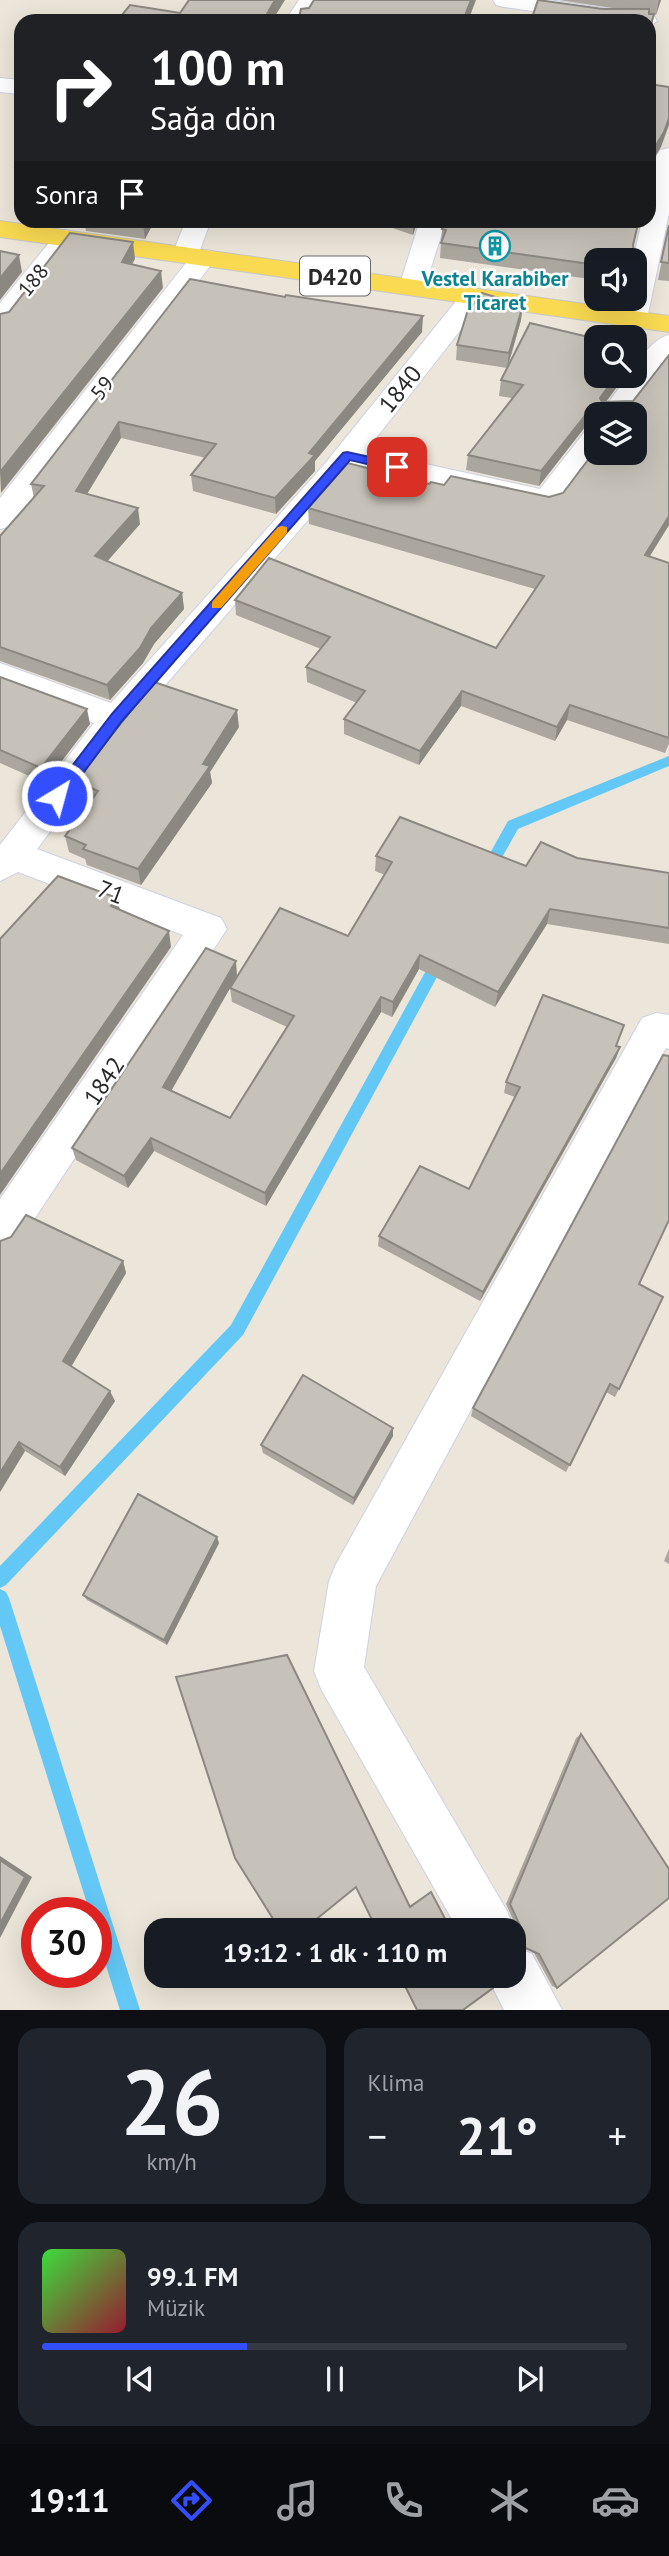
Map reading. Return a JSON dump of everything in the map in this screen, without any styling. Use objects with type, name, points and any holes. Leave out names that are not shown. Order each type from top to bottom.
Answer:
[{"type":"main road","name":"D420","points":[[0,229],[669,324]]},
{"type":"street","points":[[505,0],[600,14]]},
{"type":"street","points":[[656,214],[669,155]]},
{"type":"street","name":"59","points":[[0,519],[195,256],[198,228]]},
{"type":"street","points":[[412,287],[430,228]]},
{"type":"street","points":[[633,319],[653,228]]},
{"type":"street","name":"188","points":[[0,321],[66,238]]},
{"type":"street","name":"1840","points":[[7,861],[117,718],[347,456],[474,296]]},
{"type":"street","points":[[623,402],[669,343]]},
{"type":"street","points":[[347,456],[547,500],[584,453]]},
{"type":"street","points":[[0,676],[117,718]]},
{"type":"street","name":"71","points":[[7,861],[208,929]]},
{"type":"street","name":"1842","points":[[0,1234],[208,929]]},
{"type":"street","points":[[481,1918],[339,1671],[353,1581],[656,1030],[669,1032]]},
{"type":"street","points":[[522,1988],[534,2010]]},
{"type":"building","points":[[189,0],[275,0],[267,14],[123,14],[130,5],[180,13]]},
{"type":"building","points":[[314,0],[471,0],[466,14],[300,14],[301,9],[309,8]]},
{"type":"building","points":[[538,0],[603,9],[649,9],[649,14],[533,14]]},
{"type":"building","points":[[656,85],[669,87],[669,118],[656,145]]},
{"type":"building","points":[[669,225],[669,263],[661,262]]},
{"type":"building","points":[[442,228],[637,228],[633,248],[584,248],[584,263],[441,243],[446,230]]},
{"type":"building","points":[[70,233],[133,242],[122,262],[161,271],[0,472],[0,314],[9,312]]},
{"type":"building","points":[[0,251],[19,255],[0,278]]},
{"type":"building","points":[[190,279],[285,297],[286,295],[423,316],[309,453],[315,455],[275,498],[191,475],[216,444],[119,422],[76,491],[138,508],[95,556],[182,593],[151,628],[140,648],[107,685],[0,647],[0,536],[44,486],[31,484]]},
{"type":"building","points":[[482,293],[523,305],[509,353],[457,345],[467,313]]},
{"type":"building","points":[[530,323],[584,336],[584,388],[607,388],[600,398],[602,402],[584,402],[584,417],[541,471],[468,455],[523,385],[501,380]]},
{"type":"building","points":[[669,355],[669,516],[645,555],[669,563],[669,738],[570,705],[557,727],[462,691],[420,751],[344,719],[365,691],[306,667],[330,637],[235,600],[269,558],[496,648],[544,576],[308,508],[348,463],[429,484],[431,482],[444,485],[451,476],[549,497],[563,493],[584,465],[647,465],[647,402],[602,402],[633,401],[643,388],[647,388],[647,383]]},
{"type":"building","points":[[0,677],[87,709],[41,768],[0,750]]},
{"type":"building","points":[[154,682],[237,710],[203,764],[210,766],[138,869],[83,849],[86,845],[65,836],[98,791],[75,781]]},
{"type":"building","points":[[400,817],[526,866],[541,842],[577,858],[669,873],[669,928],[550,909],[498,992],[420,955],[393,1002],[381,997],[265,1193],[151,1138],[124,1176],[72,1148],[206,948],[236,961],[163,1087],[230,1118],[294,1016],[230,988],[280,908],[348,936],[392,862],[376,856]]},
{"type":"building","points":[[58,876],[117,898],[111,906],[169,931],[0,1174],[0,939]]},
{"type":"building","points":[[543,995],[624,1025],[616,1046],[620,1047],[483,1292],[379,1236],[420,1166],[469,1189],[520,1087],[506,1082]]},
{"type":"building","points":[[663,1055],[669,1056],[669,1220],[639,1284],[663,1297],[619,1389],[610,1384],[570,1465],[473,1408]]},
{"type":"building","points":[[26,1215],[123,1261],[63,1361],[110,1391],[60,1467],[19,1442],[0,1473],[0,1241],[11,1237]]},
{"type":"building","points":[[303,1375],[393,1428],[354,1498],[261,1445]]},
{"type":"building","points":[[138,1494],[217,1537],[164,1640],[83,1595]]},
{"type":"building","points":[[287,1655],[410,1907],[431,1892],[445,1918],[371,1918],[356,1887],[318,1918],[272,1918],[235,1858],[176,1677]]},
{"type":"building","points":[[581,1734],[669,1869],[669,1898],[557,1988],[539,1954],[526,1948],[526,1918],[516,1918],[510,1904]]},
{"type":"building","points":[[0,1860],[25,1877],[0,1924]]},
{"type":"building","points":[[406,1988],[493,1988],[463,2010],[417,2010]]},
{"type":"waterway","points":[[487,871],[513,825],[669,761]]},
{"type":"waterway","points":[[0,1579],[237,1330],[439,960]]},
{"type":"waterway","points":[[0,1598],[130,2010]]},
{"type":"slow traffic","points":[[216,605],[282,530]]},
{"type":"place","name":"Vestel Karabiber Ticaret","points":[[495,246]]},
{"type":"route","points":[[57,796],[117,718],[347,456],[397,467]]}]
